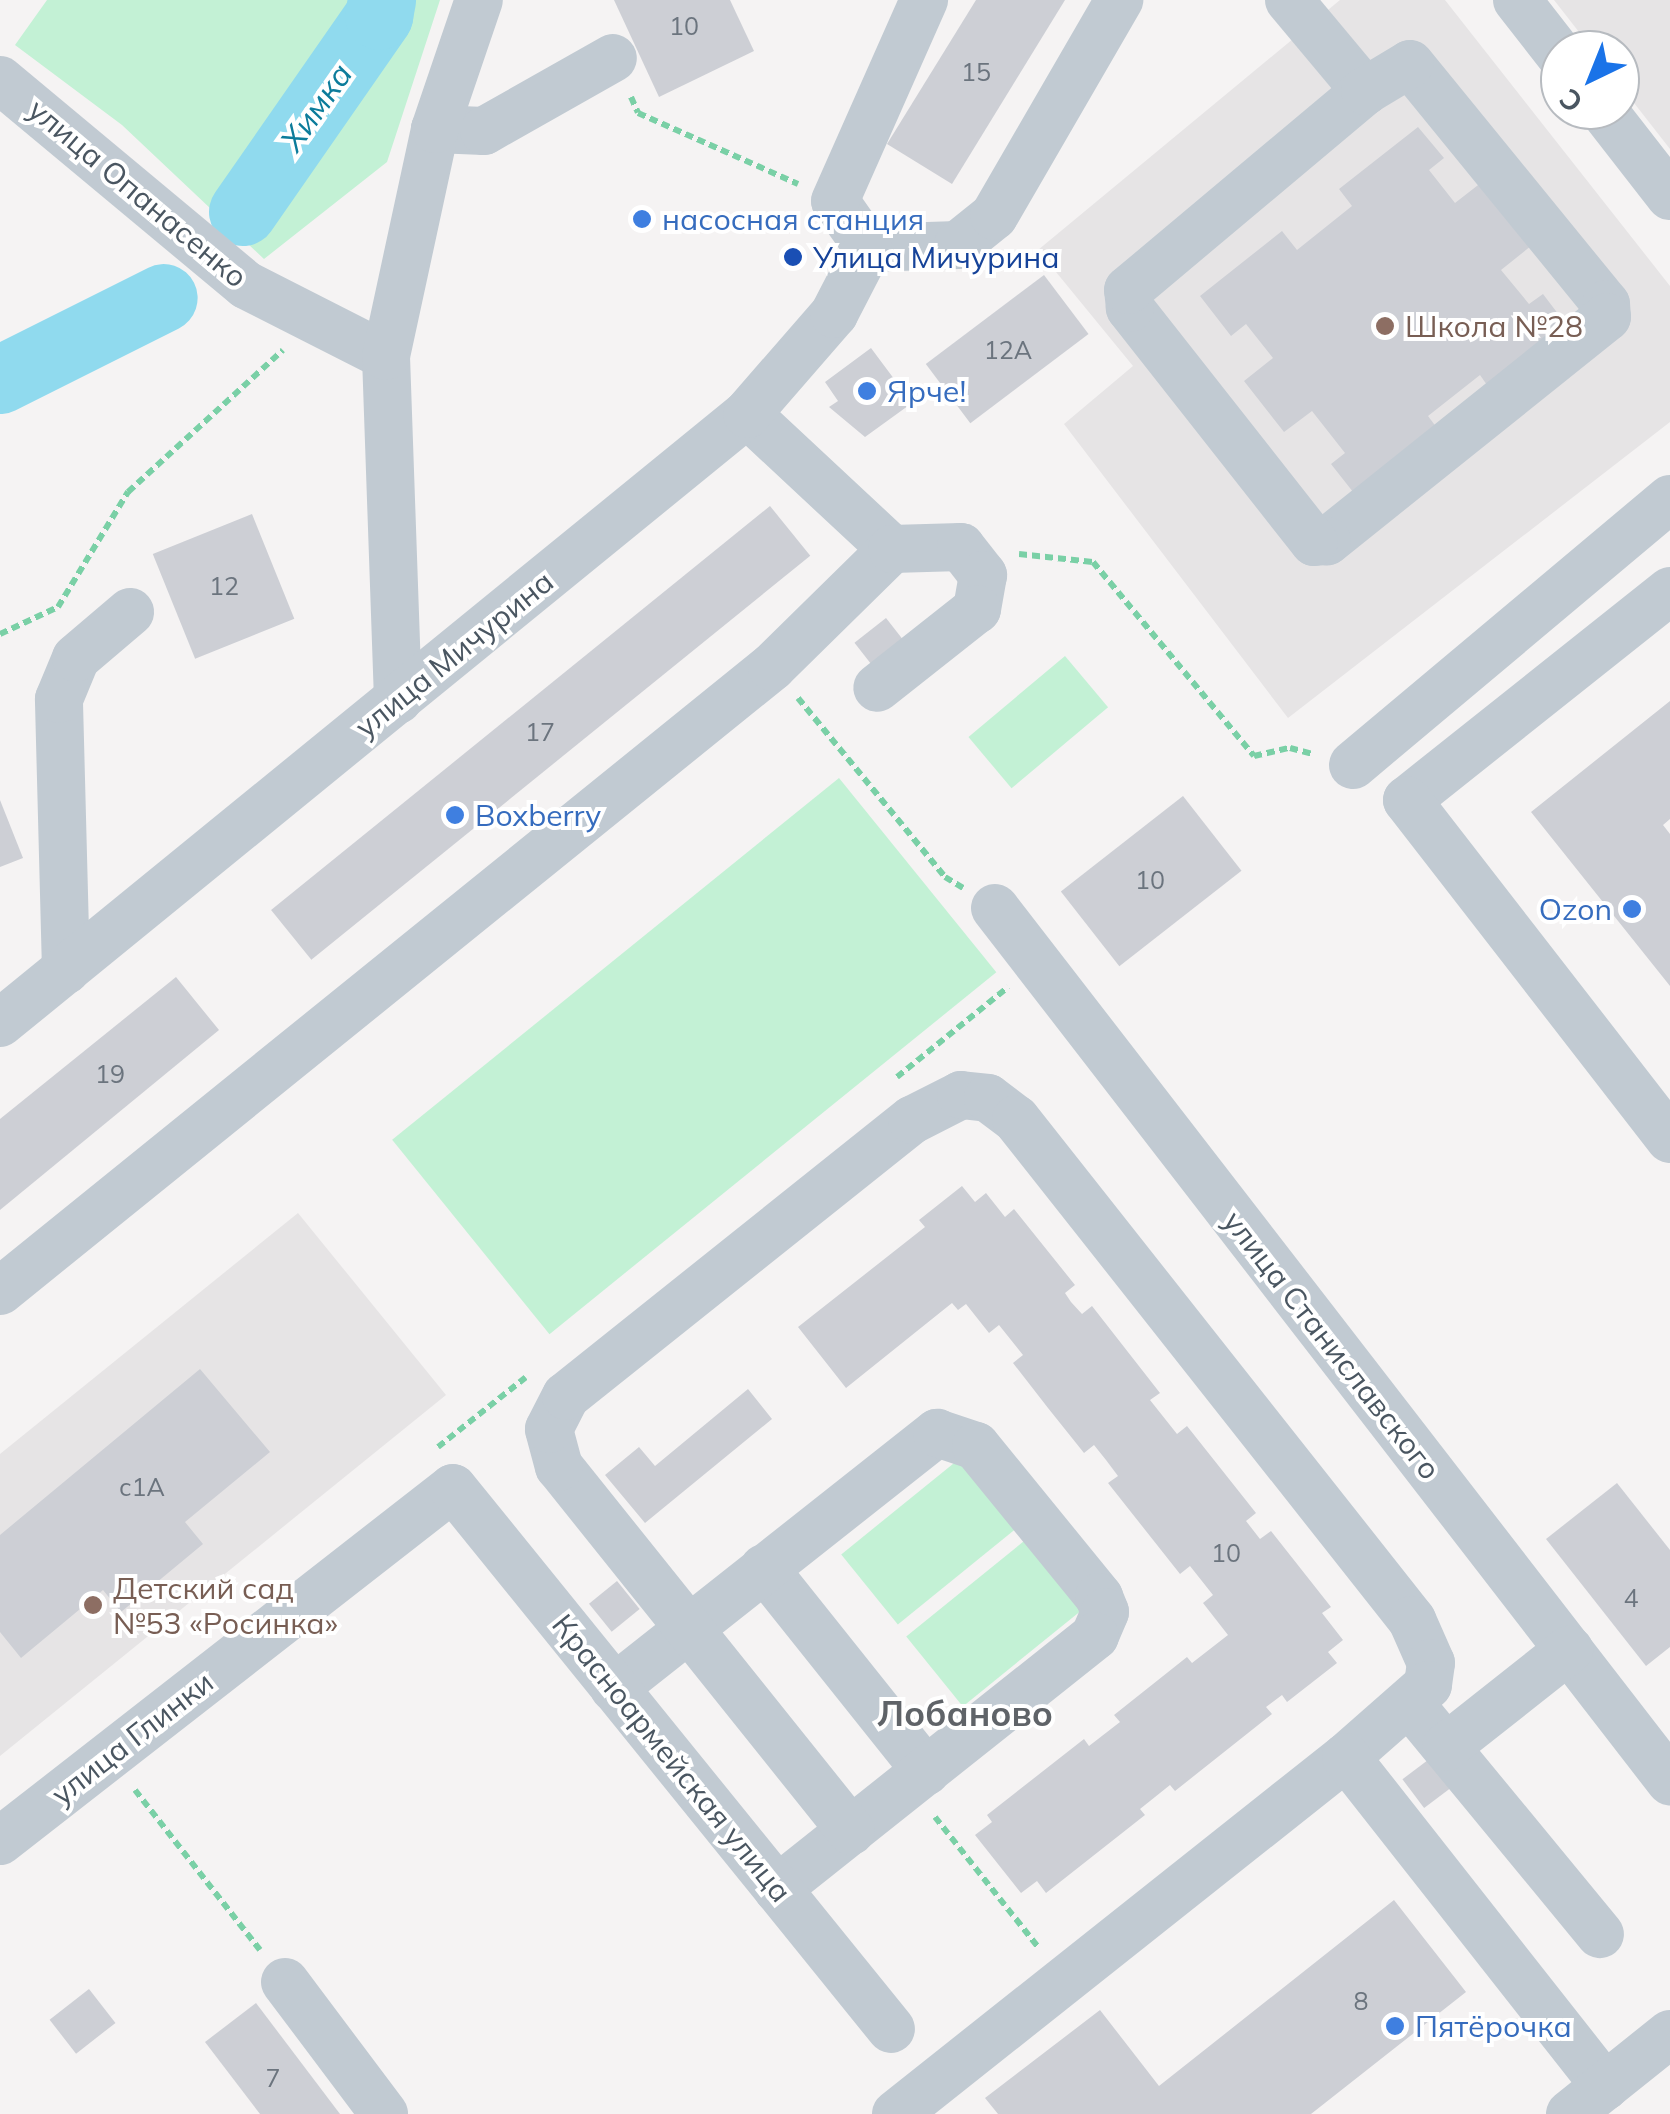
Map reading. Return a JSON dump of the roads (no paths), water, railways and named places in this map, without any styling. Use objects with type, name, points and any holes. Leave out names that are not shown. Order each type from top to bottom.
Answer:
[{"type":"street","points":[[398,700],[386,356],[436,130],[479,0]]},
{"type":"street","points":[[924,0],[836,201],[868,248],[958,245],[994,216],[1119,0]]},
{"type":"street","points":[[1290,0],[1365,91]]},
{"type":"street","points":[[1517,0],[1540,30]]},
{"type":"street","points":[[436,130],[484,131],[613,58]]},
{"type":"street","points":[[1398,66],[1421,70],[1606,304],[1606,317],[1327,541],[1314,542],[1130,308],[1128,290],[1365,91],[1398,66]]},
{"type":"street","name":"улица Опанасенко","points":[[0,80],[246,285],[386,356]]},
{"type":"street","points":[[1619,130],[1670,196]]},
{"type":"street","name":"улица Мичурина","points":[[0,1023],[747,414],[834,314],[868,248]]},
{"type":"street","points":[[747,414],[892,549]]},
{"type":"street","points":[[1354,764],[1670,499]]},
{"type":"street","points":[[0,1292],[772,666],[892,549],[961,547],[983,575],[977,608],[878,688]]},
{"type":"street","points":[[1670,591],[1407,800],[1670,1139]]},
{"type":"street","points":[[66,970],[59,700],[76,658],[130,612]]},
{"type":"street","name":"улица Станиславского","points":[[995,908],[1670,1781]]},
{"type":"street","points":[[851,1830],[688,1629],[613,1509],[550,1448],[549,1430],[566,1396],[912,1120],[961,1094],[988,1098],[1016,1118],[1412,1620],[1432,1664],[1428,1685],[1412,1705],[896,2114]]},
{"type":"street","points":[[614,1688],[916,1447],[955,1433],[976,1446],[1099,1597],[1104,1612],[1095,1636],[777,1889]]},
{"type":"street","name":"Красноармейская улица","points":[[452,1488],[891,2029]]},
{"type":"street","name":"улица Глинки","points":[[0,1841],[452,1488]]},
{"type":"street","points":[[764,1568],[917,1778]]},
{"type":"street","points":[[1446,1746],[1569,1650]]},
{"type":"street","points":[[1412,1705],[1600,1934]]},
{"type":"street","points":[[1346,1757],[1587,2100],[1670,2034]]},
{"type":"street","points":[[285,1982],[384,2114]]},
{"type":"waterway","name":"Химка","points":[[243,212],[379,16],[382,0]]},
{"type":"waterway","name":"Химка","points":[[0,380],[164,298]]},
{"type":"place","name":"насосная станция","points":[[642,219]]},
{"type":"place","name":"Улица Мичурина","points":[[793,257]]},
{"type":"place","name":"Школа №28","points":[[1385,326]]},
{"type":"place","name":"Ярче!","points":[[867,391]]},
{"type":"place","name":"Boxberry","points":[[455,815]]},
{"type":"place","name":"Ozon","points":[[1632,909]]},
{"type":"place","name":"Детский сад №53 «Росинка»","points":[[93,1605]]},
{"type":"place","name":"Пятёрочка","points":[[1395,2026]]},
{"type":"district","name":"Лобаново","points":[[965,1713]]}]
